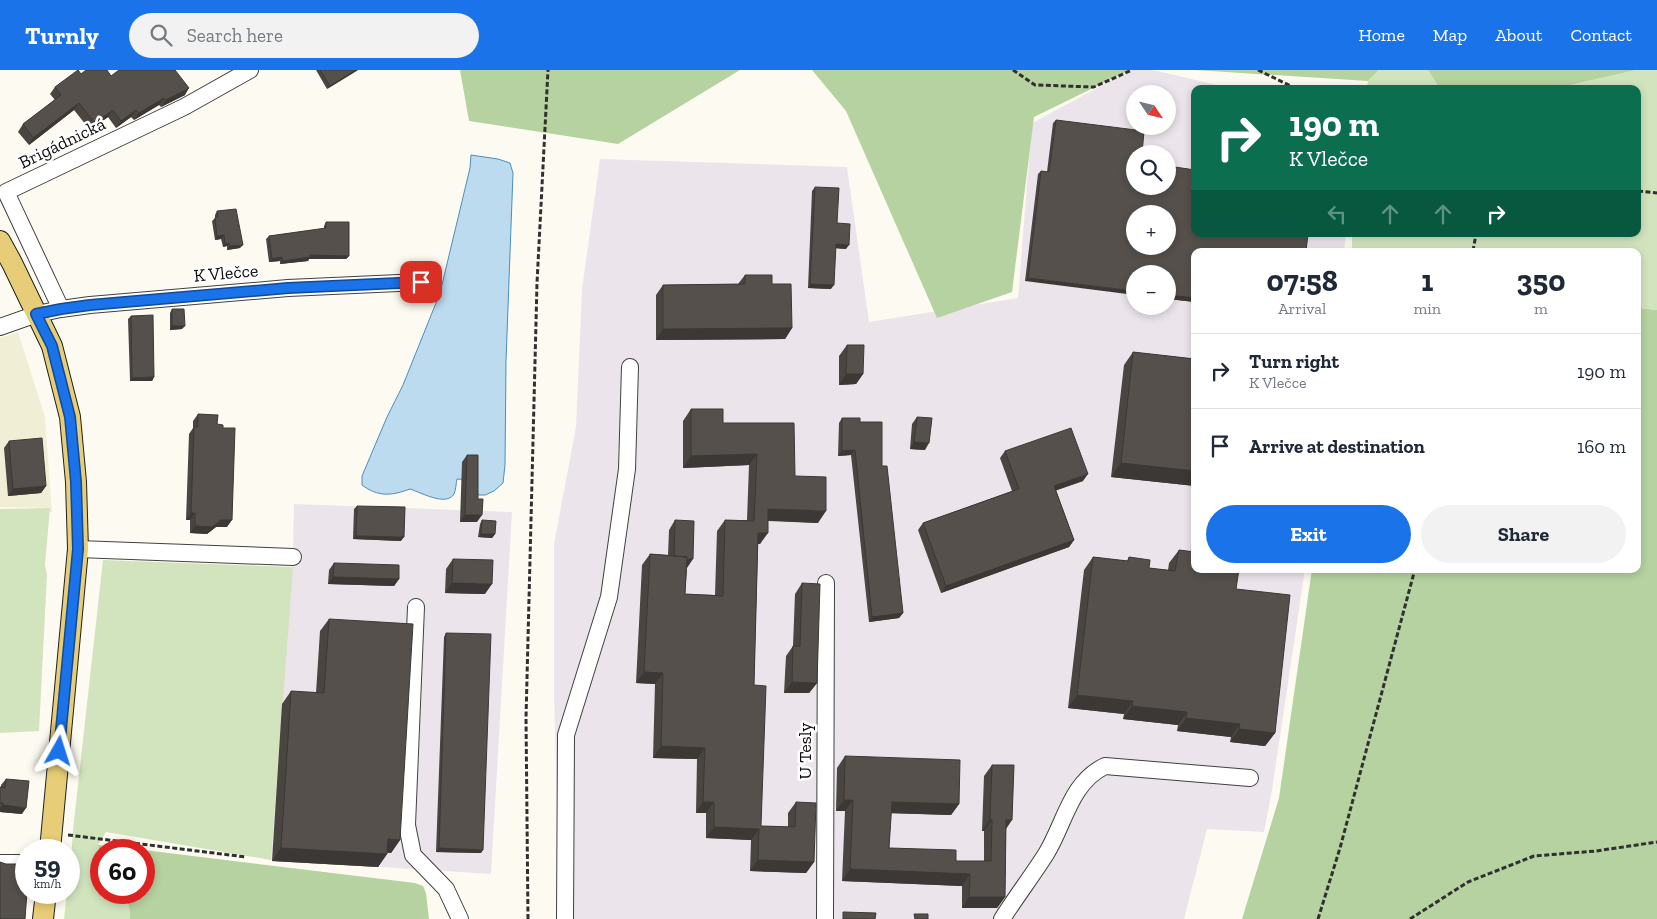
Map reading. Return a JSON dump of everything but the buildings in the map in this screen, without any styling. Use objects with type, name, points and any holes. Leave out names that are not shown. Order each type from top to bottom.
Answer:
[{"type":"main road","points":[[0,241],[52,346],[70,417],[76,482],[78,549],[51,839]]},
{"type":"main road","points":[[43,919],[45,904]]},
{"type":"street","name":"Brigádnická","points":[[61,309],[6,192],[184,107],[250,70]]},
{"type":"street","name":"K Vlečce","points":[[0,327],[36,314],[61,309],[288,288],[421,282]]},
{"type":"street","points":[[565,919],[566,735],[609,597],[627,469],[630,367]]},
{"type":"street","points":[[78,549],[293,558]]},
{"type":"street","name":"U Tesly","points":[[824,919],[826,582]]},
{"type":"street","points":[[416,607],[406,825],[413,855],[446,889],[460,919]]},
{"type":"street","points":[[1002,919],[1046,853],[1073,797],[1084,780],[1092,772],[1105,766],[1250,778]]},
{"type":"street","points":[[0,863],[15,863]]},
{"type":"path","points":[[528,919],[526,718],[537,283],[548,70]]},
{"type":"path","points":[[1013,70],[1035,85],[1094,86],[1132,70]]},
{"type":"path","points":[[1258,70],[1288,85]]},
{"type":"path","points":[[1641,191],[1657,193]]},
{"type":"path","points":[[1318,919],[1340,848],[1414,573]]},
{"type":"path","points":[[1410,919],[1468,882],[1534,856],[1596,851],[1657,842]]},
{"type":"path","points":[[80,844],[246,857]]},
{"type":"shaded area","points":[[1131,70],[1153,70],[1217,85],[1191,85],[1191,237],[1346,237],[1344,248],[1191,248],[1191,573],[1304,573],[1264,832],[1207,829],[1184,919],[560,919],[554,696],[554,544],[576,427],[582,290],[600,159],[847,167],[869,322],[1018,298],[1032,123]]},
{"type":"shaded area","points":[[18,332],[45,417],[52,512],[50,512],[50,508],[0,507],[0,338]]},
{"type":"shaded area","points":[[294,504],[512,512],[491,874],[271,860],[293,557]]},
{"type":"green space","points":[[460,70],[740,70],[618,144],[469,121]]},
{"type":"green space","points":[[812,70],[1130,70],[1034,117],[1012,292],[937,318],[846,111]]},
{"type":"green space","points":[[1195,70],[1379,70],[1368,81]]},
{"type":"green space","points":[[1379,70],[1428,70],[1437,85],[1368,85],[1368,81]]},
{"type":"green space","points":[[1428,70],[1636,70],[1570,85],[1437,85]]},
{"type":"green space","points":[[1636,70],[1657,70],[1657,310],[1641,308],[1641,248],[1352,248],[1352,237],[1641,237],[1641,85],[1570,85]]},
{"type":"green space","points":[[1641,308],[1657,310],[1657,919],[1242,919],[1279,798],[1311,573],[1641,573]]},
{"type":"green space","points":[[50,508],[45,565],[47,574],[39,731],[0,733],[0,509]]},
{"type":"green space","points":[[103,560],[293,567],[271,860],[106,832],[102,839],[90,839],[90,904],[128,904],[130,919],[64,919],[66,904],[80,904],[80,839],[72,839]]},
{"type":"green space","points":[[155,851],[415,883],[423,886],[426,893],[429,919],[130,919],[128,904],[155,904]]},
{"type":"water","points":[[471,155],[498,159],[510,163],[513,173],[503,483],[494,491],[485,495],[478,495],[474,480],[457,479],[454,494],[450,498],[445,499],[433,498],[410,489],[391,494],[374,492],[362,485],[362,476],[403,385],[440,293],[470,168]]},
{"type":"route","points":[[59,751],[78,549],[76,482],[70,417],[52,346],[36,314],[90,305],[288,288],[421,282]]}]
